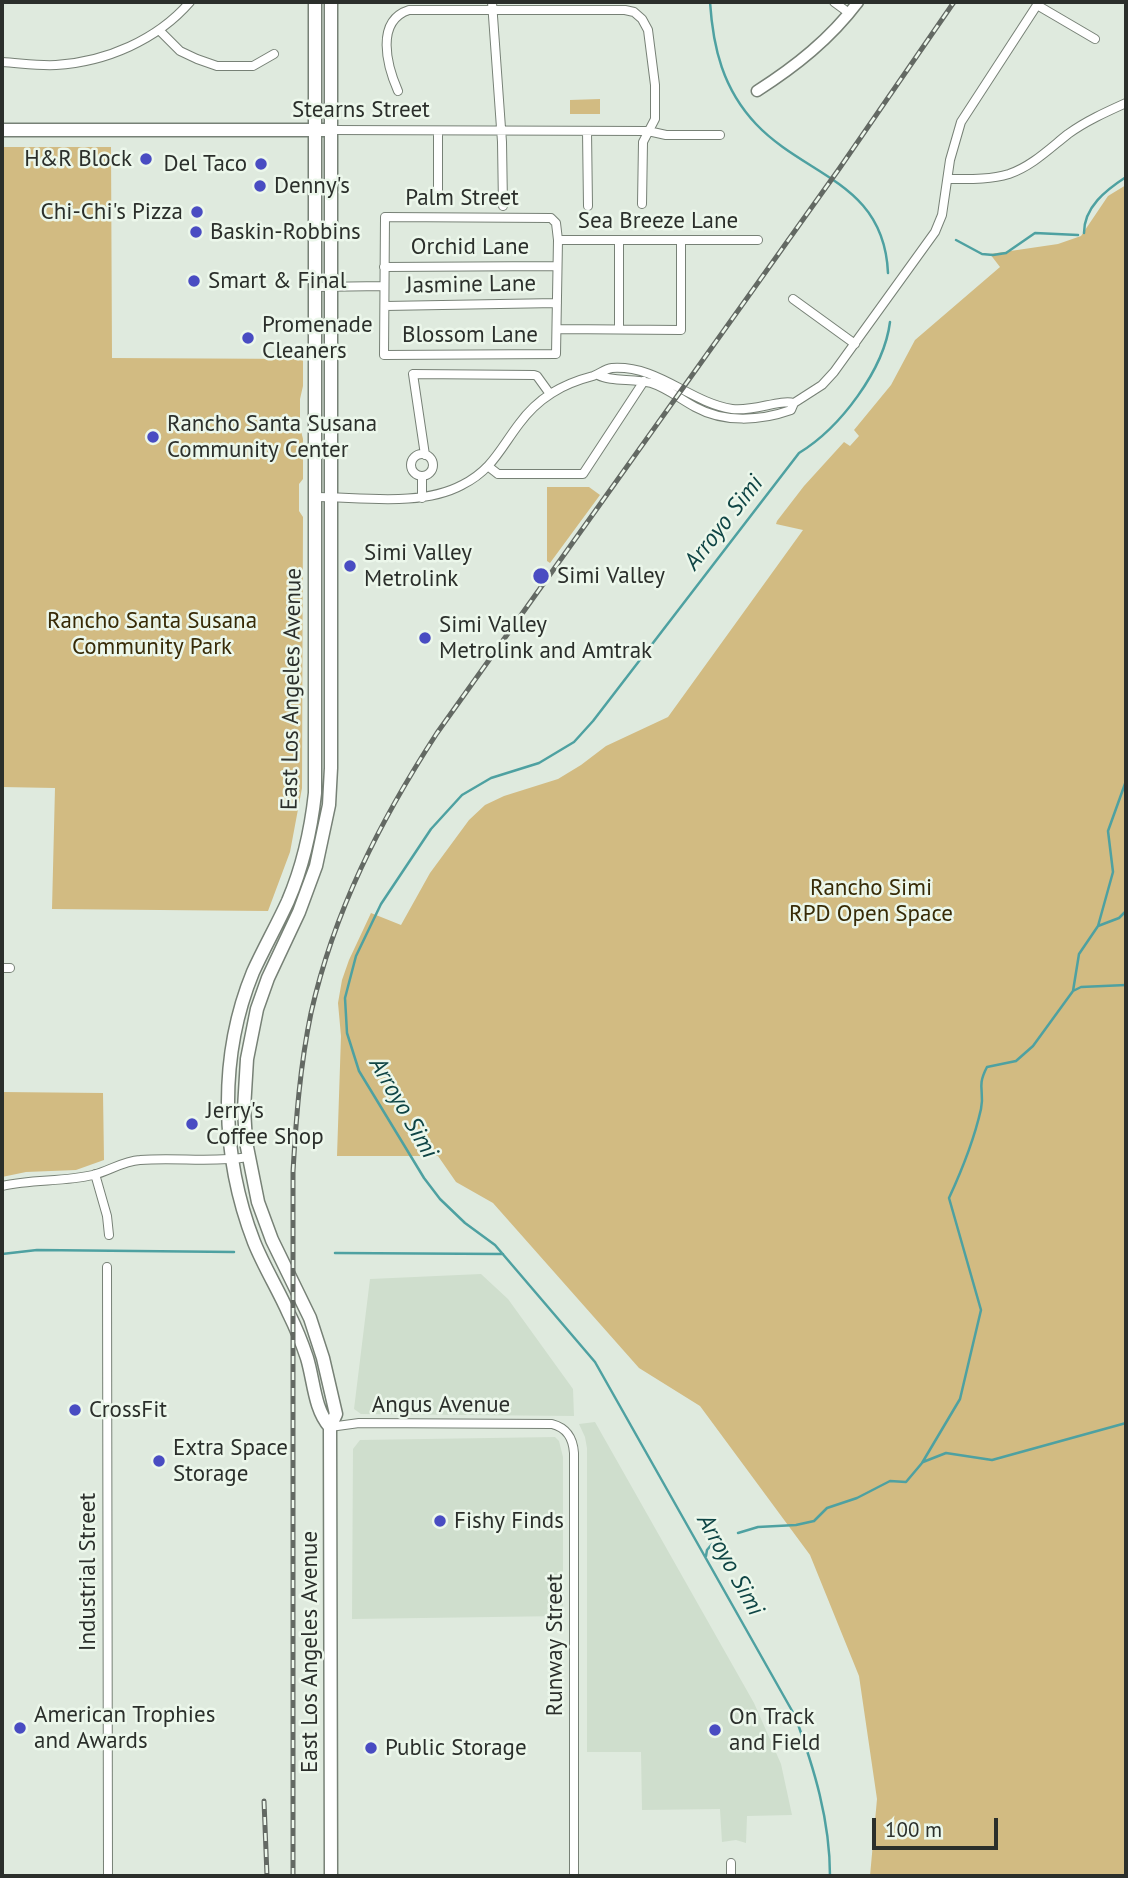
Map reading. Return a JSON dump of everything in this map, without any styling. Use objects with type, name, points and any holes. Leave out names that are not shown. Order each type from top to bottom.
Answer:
[{"type":"main road","name":"East Los Angeles Avenue","points":[[315,2],[316,769],[313,809],[296,878],[253,973],[241,1011],[231,1059],[229,1087],[232,1160],[244,1212],[254,1241],[299,1337],[315,1387],[320,1416],[330,1427]]},
{"type":"main road","name":"East Los Angeles Avenue","points":[[331,2],[329,805],[310,884],[268,978],[251,1032],[244,1088],[244,1130],[251,1178],[265,1224],[310,1318],[336,1414],[330,1427],[331,1876]]},
{"type":"main road","name":"Stearns Street","points":[[2,130],[331,130]]},
{"type":"street","points":[[2,62],[54,65],[78,62],[122,50],[159,30],[190,2]]},
{"type":"street","points":[[834,2],[849,13]]},
{"type":"street","points":[[757,91],[807,56],[858,2]]},
{"type":"street","points":[[597,375],[605,379],[644,381],[720,416],[745,419],[772,416],[790,410],[794,403],[822,385],[855,344],[935,232],[942,215],[954,142],[961,122],[1038,4],[1095,39]]},
{"type":"street","points":[[492,6],[501,131],[503,206]]},
{"type":"street","points":[[398,91],[388,68],[388,32],[391,19],[409,10],[492,6],[634,12],[648,30],[655,85],[654,119],[643,142],[642,204]]},
{"type":"street","points":[[159,30],[180,51],[217,66],[253,66],[274,54]]},
{"type":"street","points":[[948,178],[1006,175],[1048,152],[1089,120],[1126,103]]},
{"type":"street","name":"Stearns Street","points":[[331,130],[648,131],[666,135],[720,135]]},
{"type":"street","points":[[438,131],[438,201]]},
{"type":"street","points":[[587,131],[587,206]]},
{"type":"street","name":"Palm Street","points":[[384,355],[385,217],[551,218],[556,223],[558,240]]},
{"type":"street","points":[[558,240],[557,330],[681,330],[681,240]]},
{"type":"street","name":"Sea Breeze Lane","points":[[558,240],[758,240]]},
{"type":"street","points":[[619,240],[619,330]]},
{"type":"street","name":"Orchid Lane","points":[[384,267],[556,266]]},
{"type":"street","points":[[315,287],[384,286]]},
{"type":"street","points":[[793,299],[855,344]]},
{"type":"street","name":"Jasmine Lane","points":[[384,306],[557,303]]},
{"type":"street","name":"Blossom Lane","points":[[384,355],[556,354],[557,330]]},
{"type":"street","points":[[315,497],[422,498],[461,486],[489,467],[529,412],[550,394],[572,382],[612,368],[644,372],[668,380],[714,405],[733,409],[755,409],[787,401],[794,403]]},
{"type":"street","points":[[425,455],[413,374],[534,375],[550,394]]},
{"type":"street","points":[[489,467],[498,474],[583,474],[644,381]]},
{"type":"street","points":[[425,455],[431,459],[432,466],[428,474],[422,476],[413,472],[411,465],[415,456],[425,455]]},
{"type":"street","points":[[422,476],[422,498]]},
{"type":"street","points":[[2,1186],[23,1181],[59,1180],[95,1174],[127,1162],[141,1160],[232,1160],[248,1157]]},
{"type":"street","points":[[95,1174],[107,1216],[109,1235]]},
{"type":"street","name":"Industrial Street","points":[[107,1267],[108,1876]]},
{"type":"street","name":"Angus Avenue","points":[[330,1427],[359,1423],[552,1424]]},
{"type":"street","name":"Runway Street","points":[[552,1424],[565,1430],[571,1438],[574,1452],[574,1876]]},
{"type":"street","points":[[731,1863],[731,1876]]},
{"type":"shaded area","points":[[481,1274],[508,1299],[573,1389],[574,1416],[361,1414],[354,1409],[370,1279]]},
{"type":"shaded area","points":[[595,1422],[754,1703],[781,1764],[792,1815],[747,1816],[746,1843],[736,1840],[722,1842],[720,1809],[642,1810],[641,1752],[587,1752],[587,1448],[579,1424]]},
{"type":"shaded area","points":[[555,1437],[559,1441],[563,1457],[563,1616],[352,1619],[353,1449],[360,1440]]},
{"type":"green space","points":[[600,99],[600,114],[570,114],[570,100]]},
{"type":"green space","name":"Rancho Santa Susana Community Park","points":[[2,147],[111,147],[112,358],[303,359],[300,427],[303,439],[303,479],[299,484],[299,511],[303,517],[302,788],[290,852],[268,911],[52,909],[55,788],[2,787]]},
{"type":"green space","name":"Rancho Simi RPD Open Space","points":[[1126,185],[1126,1876],[870,1876],[877,1799],[859,1676],[810,1555],[700,1406],[639,1368],[493,1203],[456,1182],[438,1156],[337,1156],[341,1036],[338,1003],[349,960],[371,913],[401,925],[430,873],[469,820],[485,805],[504,796],[558,779],[606,746],[668,717],[803,530],[776,524],[777,521],[844,442],[850,446],[859,436],[854,430],[891,385],[915,340],[1000,267],[990,254],[1058,244],[1081,236],[1108,196]]},
{"type":"green space","points":[[547,487],[589,487],[600,495],[550,563],[547,561]]},
{"type":"green space","points":[[2,1092],[103,1093],[104,1160],[76,1170],[26,1172],[2,1177]]},
{"type":"waterway","name":"Arroyo Simi","points":[[710,2],[717,52],[735,97],[756,124],[776,142],[858,200],[873,219],[883,243],[888,273]]},
{"type":"waterway","points":[[1084,233],[1092,207],[1126,177]]},
{"type":"waterway","points":[[956,240],[982,254],[993,255],[1006,253],[1035,233],[1078,235]]},
{"type":"waterway","name":"Arroyo Simi","points":[[830,1876],[820,1795],[795,1716],[595,1362],[495,1245],[465,1223],[440,1199],[424,1178],[359,1071],[347,1033],[345,998],[356,956],[381,904],[431,829],[462,795],[491,778],[539,763],[574,742],[799,453],[830,429],[858,396],[879,359],[890,322]]},
{"type":"waterway","points":[[1098,926],[1113,872],[1108,831],[1126,781]]},
{"type":"waterway","points":[[738,1533],[758,1527],[814,1521],[827,1508],[857,1498],[890,1481],[906,1482],[922,1463],[960,1399],[981,1310],[949,1198],[978,1121],[984,1074],[987,1067],[1016,1061],[1033,1046],[1073,991],[1079,954],[1098,926],[1119,918],[1126,911]]},
{"type":"waterway","points":[[1073,991],[1081,987],[1126,985]]},
{"type":"waterway","points":[[2,1254],[37,1250],[234,1252]]},
{"type":"waterway","points":[[335,1253],[503,1254]]},
{"type":"waterway","points":[[923,1462],[946,1453],[992,1460],[1126,1423]]},
{"type":"waterway","points":[[706,1556],[712,1544]]},
{"type":"railway","points":[[293,1876],[293,1172],[307,1033],[332,939],[378,833],[437,733],[839,169],[954,2]]},
{"type":"railway","points":[[264,1801],[267,1876]]},
{"type":"place","name":"H&R Block","points":[[146,159]]},
{"type":"place","name":"Del Taco","points":[[261,164]]},
{"type":"place","name":"Denny's","points":[[260,186]]},
{"type":"place","name":"Chi-Chi's Pizza","points":[[197,212]]},
{"type":"place","name":"Baskin-Robbins","points":[[196,232]]},
{"type":"place","name":"Smart & Final","points":[[194,281]]},
{"type":"place","name":"Promenade Cleaners","points":[[248,338]]},
{"type":"place","name":"Rancho Santa Susana Community Center","points":[[153,437]]},
{"type":"place","name":"Simi Valley Metrolink","points":[[350,566]]},
{"type":"place","name":"Simi Valley","points":[[541,576]]},
{"type":"place","name":"Simi Valley Metrolink and Amtrak","points":[[425,638]]},
{"type":"place","name":"Jerry's Coffee Shop","points":[[192,1124]]},
{"type":"place","name":"CrossFit","points":[[75,1410]]},
{"type":"place","name":"Extra Space Storage","points":[[159,1461]]},
{"type":"place","name":"Fishy Finds","points":[[440,1521]]},
{"type":"place","name":"American Trophies and Awards","points":[[20,1728]]},
{"type":"place","name":"On Track and Field","points":[[715,1730]]},
{"type":"place","name":"Public Storage","points":[[371,1748]]}]
